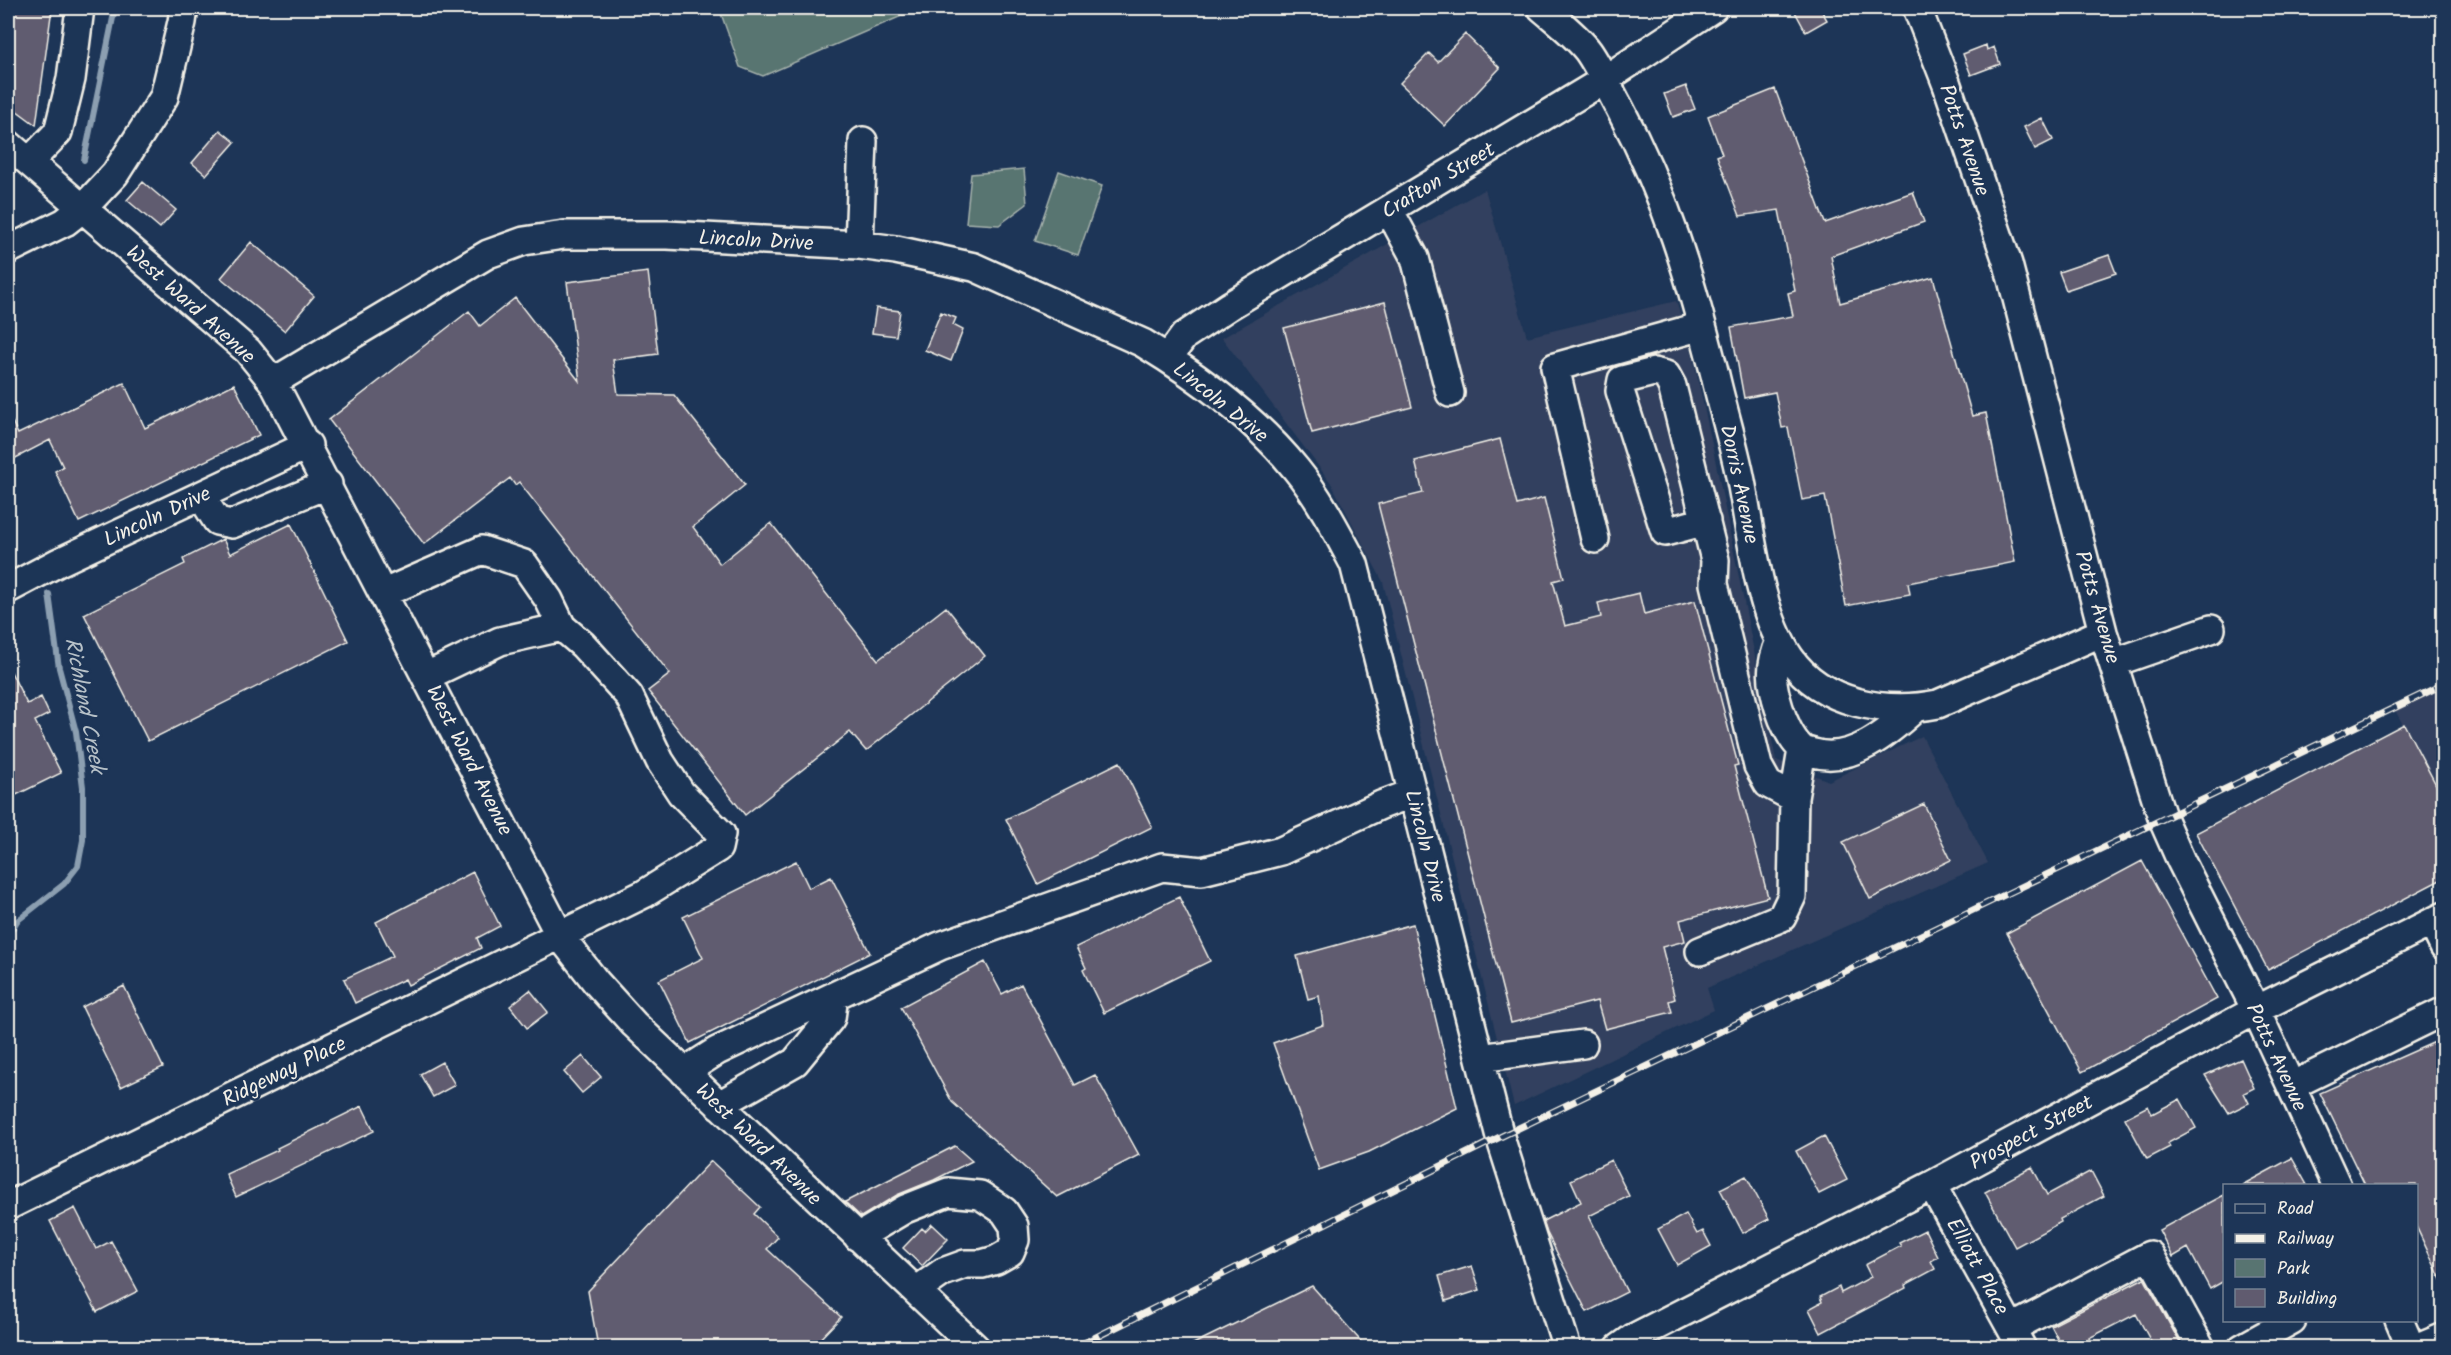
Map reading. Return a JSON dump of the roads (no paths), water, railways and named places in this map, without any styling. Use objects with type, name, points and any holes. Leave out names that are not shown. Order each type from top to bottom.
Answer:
[{"type":"street","points":[[29,162],[58,132],[71,79],[80,8]]},
{"type":"street","points":[[8,250],[65,222],[83,208],[115,174],[164,97],[182,22],[183,8]]},
{"type":"street","name":"Dorris Avenue","points":[[1542,8],[1588,51],[1635,138],[1666,208],[1694,292],[1740,477],[1765,605],[1780,641],[1791,660],[1810,679],[1832,693],[1851,701],[1882,708],[1915,708],[1938,704],[2103,632]]},
{"type":"street","name":"Crafton Street","points":[[1168,358],[1184,336],[1229,306],[1604,80],[1713,8]]},
{"type":"street","name":"Potts Avenue","points":[[1917,8],[1947,85],[2008,264],[2103,632],[2163,820],[2181,861],[2256,1010],[2337,1184]]},
{"type":"street","points":[[859,245],[863,141]]},
{"type":"street","name":"West Ward Avenue","points":[[8,144],[248,351],[273,382],[308,445],[560,936],[596,982],[626,1016],[719,1106],[976,1347]]},
{"type":"street","points":[[1389,210],[1415,258],[1450,393]]},
{"type":"street","name":"Lincoln Drive","points":[[273,382],[488,254],[524,241],[564,235],[667,235],[859,245],[896,250],[974,267],[1133,339],[1168,358],[1252,421],[1297,470],[1354,564],[1500,1137],[1567,1347]]},
{"type":"street","points":[[1595,539],[1555,367],[1702,326]]},
{"type":"street","points":[[1633,346],[1641,374]]},
{"type":"street","points":[[1706,521],[1665,532],[1620,391],[1622,380],[1654,372],[1666,375],[1672,386],[1706,521],[1715,560],[1714,584],[1758,766],[1768,784],[1794,798]]},
{"type":"street","name":"Lincoln Drive","points":[[8,589],[59,562],[308,445]]},
{"type":"street","points":[[201,496],[217,521],[232,524],[328,484]]},
{"type":"street","points":[[384,593],[482,550],[524,564],[549,600],[562,627],[500,641],[427,676]]},
{"type":"street","name":"Ridgeway Place","points":[[9,1201],[560,936],[644,894],[718,848],[721,834],[676,785],[660,760],[629,696],[583,645],[562,627]]},
{"type":"street","points":[[2113,663],[2211,628]]},
{"type":"street","points":[[1700,951],[1782,917],[1792,896],[1794,798],[1802,750],[1785,722],[1774,691],[1772,659],[1780,641]]},
{"type":"street","points":[[1802,750],[1824,756],[1857,749],[1891,730],[1915,708]]},
{"type":"street","points":[[684,1072],[717,1051],[940,946],[1162,867],[1202,871],[1281,851],[1381,805],[1413,794]]},
{"type":"street","points":[[2438,919],[2444,947]]},
{"type":"street","name":"Prospect Street","points":[[1619,1347],[1932,1185],[2256,1010],[2438,919]]},
{"type":"street","points":[[719,1106],[795,1062],[831,1018],[834,996]]},
{"type":"street","points":[[2291,1086],[2444,1011]]},
{"type":"street","points":[[1480,1058],[1583,1044]]},
{"type":"street","name":"Elliott Place","points":[[1932,1185],[2017,1338]]},
{"type":"street","points":[[858,1237],[905,1209],[948,1192],[980,1195],[1004,1210],[1014,1226],[1015,1240],[1010,1252],[996,1260],[982,1264],[965,1264],[943,1272],[916,1292]]},
{"type":"street","points":[[2017,1338],[2150,1255],[2201,1347]]},
{"type":"street","points":[[2242,1347],[2288,1322]]},
{"type":"street","points":[[2399,1322],[2411,1347]]},
{"type":"street","points":[[2418,1347],[2444,1337]]},
{"type":"waterway","name":"Richland Creek","points":[[84,160],[115,8]]},
{"type":"waterway","name":"Richland Creek","points":[[8,936],[17,921],[64,884],[78,866],[83,840],[83,787],[76,732],[59,668],[49,594]]},
{"type":"railway","points":[[1074,1348],[1500,1137],[2444,684]]}]
